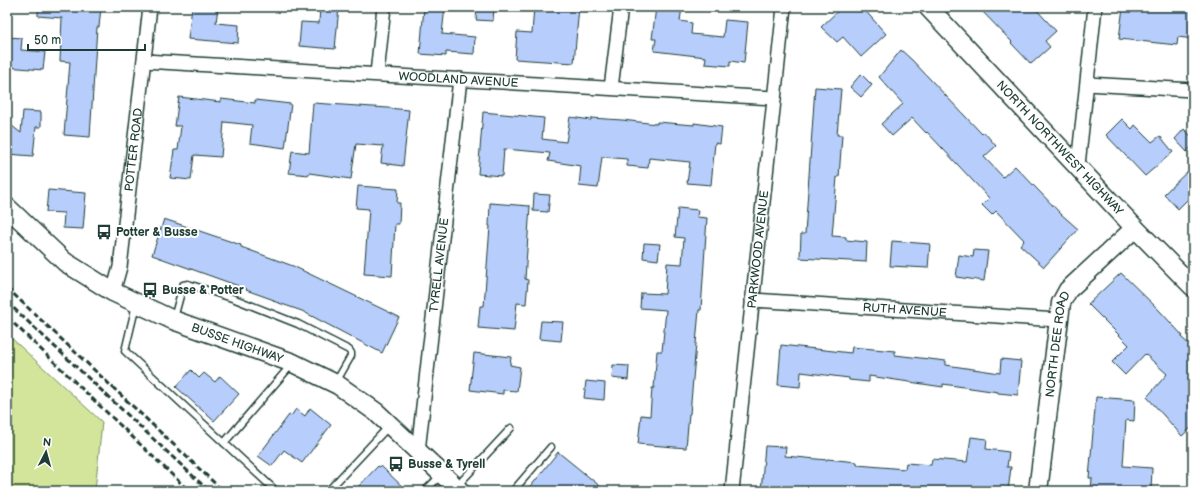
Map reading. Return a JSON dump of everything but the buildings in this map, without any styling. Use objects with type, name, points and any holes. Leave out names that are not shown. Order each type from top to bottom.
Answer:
[{"type":"main road","name":"NORTH NORTHWEST HIGHWAY","points":[[928,7],[1135,228],[1193,287]]},
{"type":"main road","name":"BUSSE HIGHWAY","points":[[7,207],[65,262],[113,292],[173,320],[293,363],[335,383],[376,412],[458,489]]},
{"type":"main road","name":"NORTH DEE ROAD","points":[[1038,491],[1061,303],[1068,290],[1135,228]]},
{"type":"street","name":"POTTER ROAD","points":[[113,292],[120,267],[150,7]]},
{"type":"street","points":[[377,74],[384,7]]},
{"type":"street","points":[[611,88],[620,7]]},
{"type":"street","name":"PARKWOOD AVENUE","points":[[732,491],[773,98],[784,7]]},
{"type":"street","points":[[1078,166],[1094,7]]},
{"type":"street","name":"WOODLAND AVENUE","points":[[144,61],[773,98]]},
{"type":"street","name":"TYRELL AVENUE","points":[[418,451],[460,79]]},
{"type":"street","points":[[1087,84],[1193,90]]},
{"type":"street","name":"RUTH AVENUE","points":[[752,300],[1058,320]]},
{"type":"lane","points":[[173,320],[183,285],[188,284],[298,324],[351,352],[351,356],[335,383]]},
{"type":"lane","points":[[137,304],[125,351],[276,491]]},
{"type":"lane","points":[[224,443],[293,363]]},
{"type":"lane","points":[[328,491],[390,425]]},
{"type":"lane","points":[[458,489],[511,428]]},
{"type":"lane","points":[[513,491],[551,447]]},
{"type":"lane","points":[[425,491],[442,474]]},
{"type":"green space","points":[[7,334],[102,422],[95,491],[7,491]]},
{"type":"railway","points":[[7,288],[223,491]]},
{"type":"railway","points":[[7,302],[209,491]]},
{"type":"railway","points":[[7,317],[189,491]]},
{"type":"place","name":"Potter & Busse","points":[[104,232]]},
{"type":"place","name":"Busse & Potter","points":[[150,290]]},
{"type":"place","name":"Busse & Tyrell","points":[[396,464]]}]
